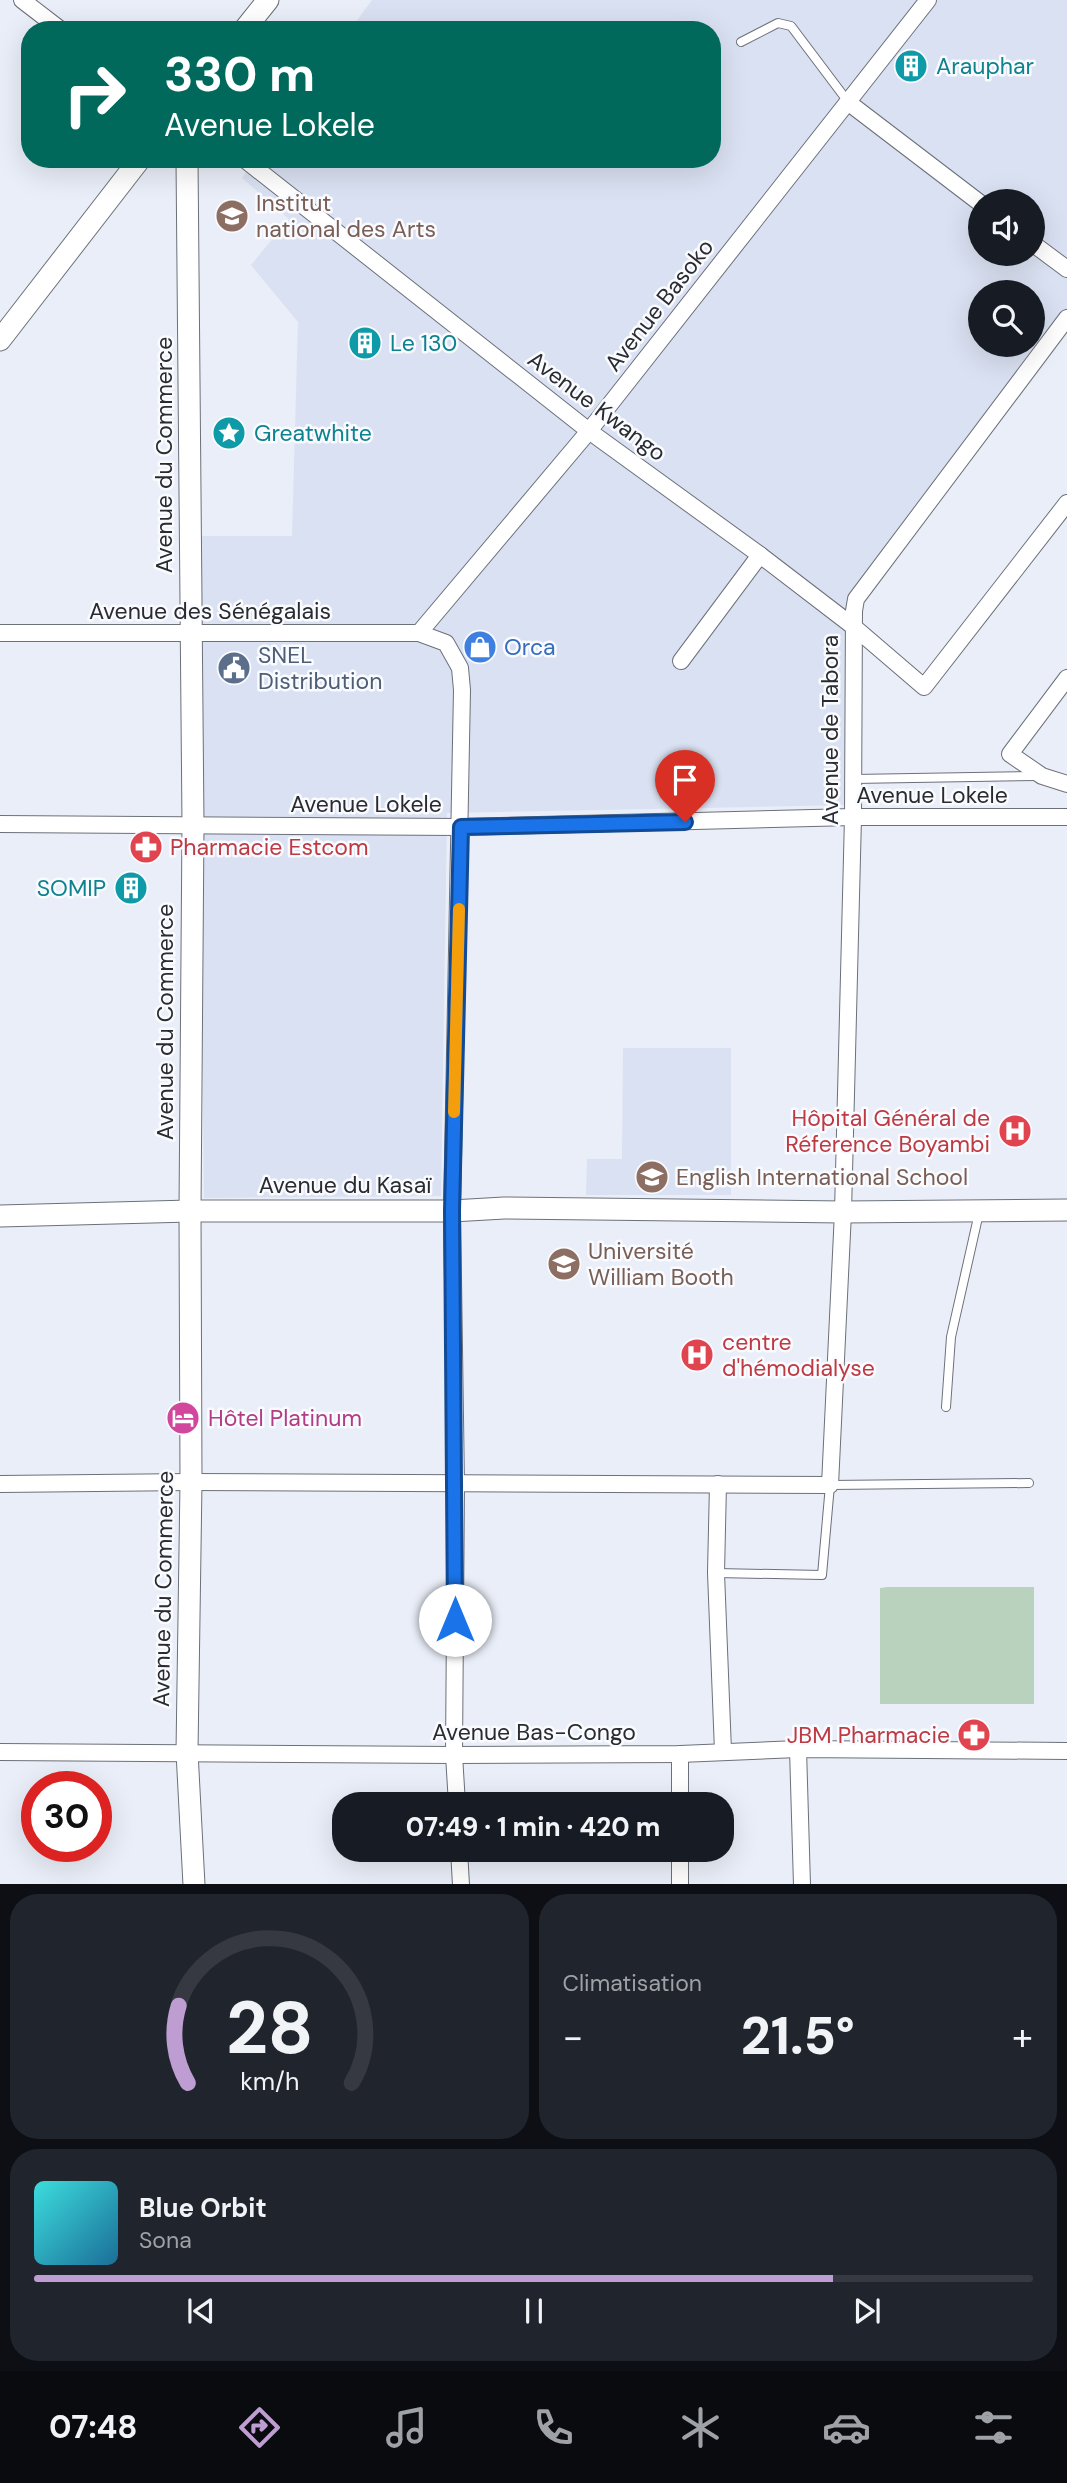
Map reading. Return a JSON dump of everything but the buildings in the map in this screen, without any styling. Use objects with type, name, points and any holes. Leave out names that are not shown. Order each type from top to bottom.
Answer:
[{"type":"street","points":[[22,0],[49,21]]},
{"type":"street","points":[[251,21],[268,0]]},
{"type":"street","name":"Avenue Basoko","points":[[419,633],[589,431],[928,0]]},
{"type":"street","points":[[849,103],[968,194]]},
{"type":"street","points":[[0,340],[133,168]]},
{"type":"street","name":"Avenue du Commerce","points":[[187,168],[193,825],[191,1482],[187,1752],[194,1884]]},
{"type":"street","name":"Avenue Kwango","points":[[255,168],[589,431],[854,627],[924,687],[1067,503]]},
{"type":"street","points":[[1045,253],[1067,269]]},
{"type":"street","name":"Avenue de Tabora","points":[[830,1485],[843,1212],[856,599],[1067,318]]},
{"type":"street","points":[[681,661],[760,555]]},
{"type":"street","name":"Avenue des Sénégalais","points":[[0,633],[419,633]]},
{"type":"street","points":[[419,633],[446,643],[460,668],[462,690],[452,1211],[456,1792]]},
{"type":"street","points":[[1067,678],[1010,754],[1041,776],[1067,784]]},
{"type":"street","name":"Avenue Lokele","points":[[0,824],[461,827],[853,817],[1067,817]]},
{"type":"street","name":"Avenue du Kasaï","points":[[0,1216],[516,1208],[843,1212],[1067,1210]]},
{"type":"street","points":[[0,1484],[191,1482],[830,1485]]},
{"type":"street","points":[[718,1484],[716,1573],[723,1751]]},
{"type":"street","points":[[798,1749],[802,1884]]},
{"type":"street","name":"Avenue Bas-Congo","points":[[0,1752],[454,1755],[680,1754],[798,1749],[1067,1751]]},
{"type":"street","points":[[680,1754],[680,1792]]},
{"type":"street","points":[[460,1862],[461,1884]]},
{"type":"street","points":[[680,1862],[680,1884]]},
{"type":"lane","points":[[741,42],[778,23],[791,26],[849,103]]},
{"type":"lane","points":[[853,779],[1041,776]]},
{"type":"lane","points":[[946,1407],[951,1336],[979,1210]]},
{"type":"lane","points":[[716,1573],[822,1575],[830,1485],[1030,1483]]},
{"type":"shaded area","points":[[372,0],[1067,0],[1067,317],[1045,345],[1045,280],[968,280],[968,357],[1036,357],[850,598],[845,805],[447,813],[441,1196],[204,1198],[198,643],[200,536],[292,536],[298,322],[251,265],[289,219],[242,178],[249,168],[721,168],[721,21],[357,21]]},
{"type":"shaded area","points":[[623,1048],[731,1048],[731,1195],[586,1195],[587,1159],[622,1159]]},
{"type":"green space","points":[[1034,1587],[1034,1704],[880,1704],[880,1588]]},
{"type":"slow traffic","points":[[454,1112],[459,909]]},
{"type":"place","name":"Arauphar","points":[[911,66]]},
{"type":"place","name":"Institut national des Arts","points":[[232,216]]},
{"type":"place","name":"Le 130","points":[[365,343]]},
{"type":"place","name":"Greatwhite","points":[[229,433]]},
{"type":"place","name":"Orca","points":[[480,647]]},
{"type":"place","name":"SNEL Distribution","points":[[234,668]]},
{"type":"place","name":"Pharmacie Estcom","points":[[146,847]]},
{"type":"place","name":"SOMIP","points":[[131,888]]},
{"type":"place","name":"Hôpital Général de Réference Boyambi","points":[[1015,1131]]},
{"type":"place","name":"English International School","points":[[652,1177]]},
{"type":"place","name":"Université William Booth","points":[[564,1264]]},
{"type":"place","name":"centre d'hémodialyse","points":[[697,1355]]},
{"type":"place","name":"Hôtel Platinum","points":[[183,1418]]},
{"type":"place","name":"JBM Pharmacie","points":[[974,1735]]},
{"type":"route","points":[[455,1620],[452,1211],[461,827],[685,822]]}]
